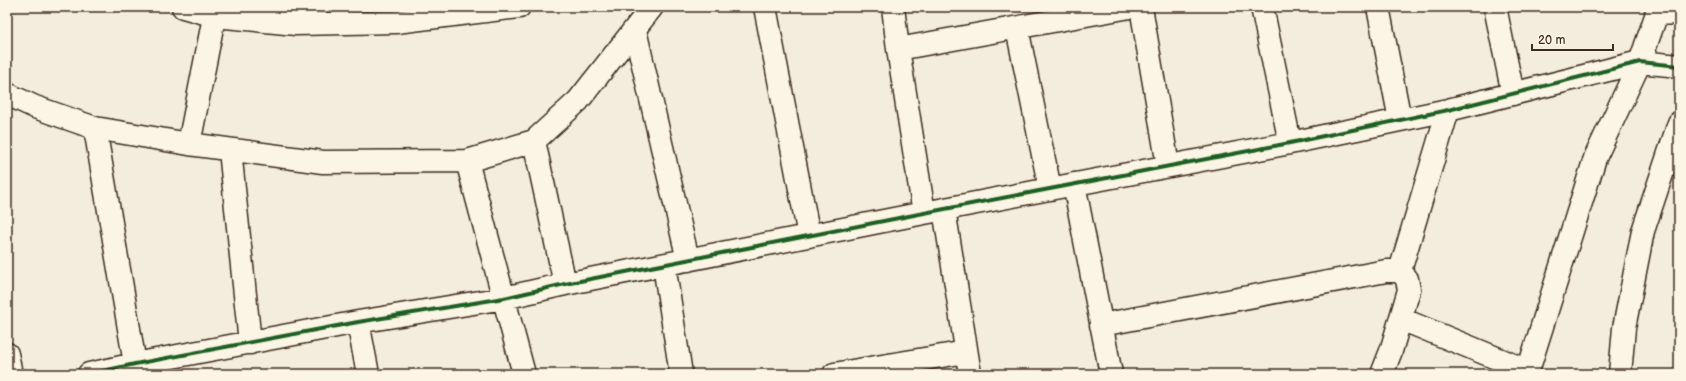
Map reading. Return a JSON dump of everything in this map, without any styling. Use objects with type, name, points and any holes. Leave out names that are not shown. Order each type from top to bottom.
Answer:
[{"type":"street","points":[[183,7],[296,24],[396,22],[519,7]]},
{"type":"street","points":[[7,94],[35,107],[95,128],[188,144],[322,162],[467,161],[534,141],[578,101],[652,7]]},
{"type":"street","points":[[765,7],[808,236]]},
{"type":"street","points":[[893,7],[898,49],[970,374]]},
{"type":"street","points":[[898,49],[1130,7]]},
{"type":"street","points":[[1141,7],[1168,166]]},
{"type":"street","points":[[1262,7],[1290,143]]},
{"type":"street","points":[[1378,7],[1400,120]]},
{"type":"street","points":[[1495,7],[1513,94]]},
{"type":"street","points":[[1401,319],[1527,373],[1595,158],[1640,62],[1657,10],[1679,14]]},
{"type":"street","points":[[188,144],[216,12]]},
{"type":"street","points":[[1017,28],[1050,189]]},
{"type":"street","points":[[635,30],[688,260]]},
{"type":"street","points":[[89,374],[358,322],[504,298],[565,284],[934,211],[1290,143],[1448,110],[1640,62],[1679,66]]},
{"type":"street","points":[[1400,271],[1448,110]]},
{"type":"street","points":[[1620,374],[1624,328],[1644,231],[1679,123]]},
{"type":"street","points":[[95,128],[135,364]]},
{"type":"street","points":[[534,141],[565,284]]},
{"type":"street","points":[[230,150],[250,342]]},
{"type":"street","points":[[467,161],[524,374]]},
{"type":"street","points":[[1074,184],[1111,374]]},
{"type":"street","points":[[664,265],[681,374]]},
{"type":"street","points":[[1101,325],[1386,271],[1400,271],[1407,279],[1409,290],[1391,351],[1382,374]]},
{"type":"street","points":[[358,322],[368,374]]},
{"type":"street","points":[[834,374],[966,352]]},
{"type":"street","points":[[7,354],[11,374]]},
{"type":"cycle path","points":[[89,374],[358,322],[504,298],[565,284],[924,213],[1290,143],[1448,110],[1640,62],[1679,66]]}]
